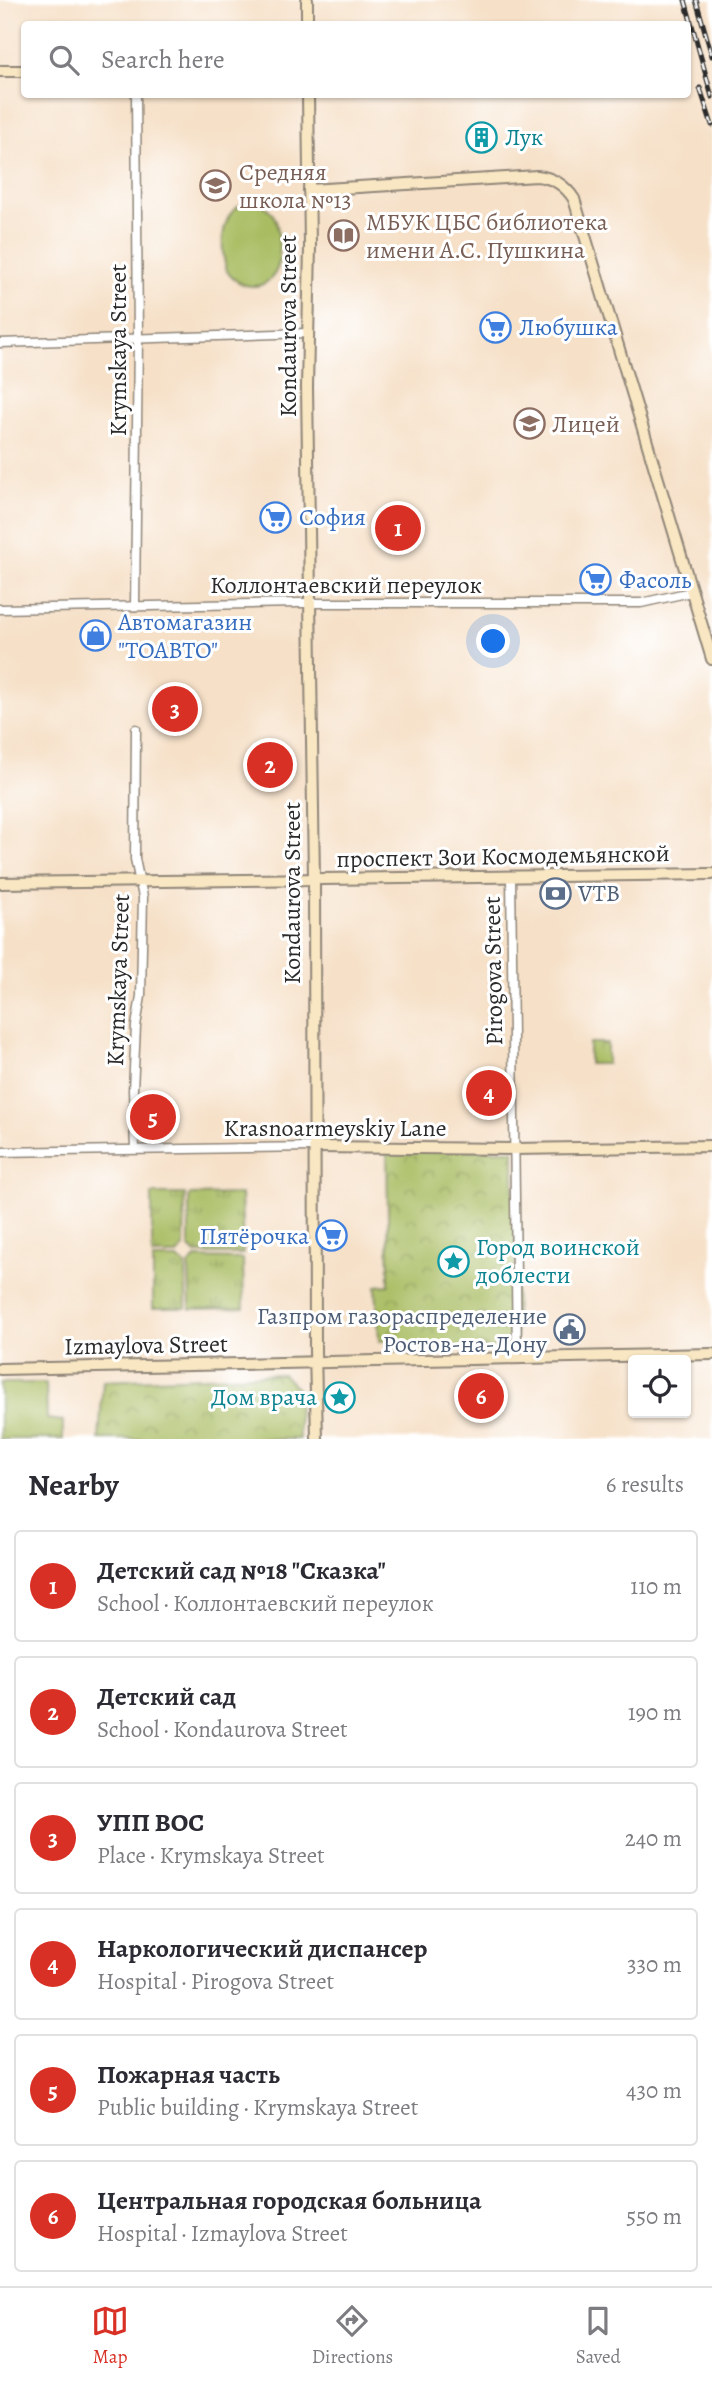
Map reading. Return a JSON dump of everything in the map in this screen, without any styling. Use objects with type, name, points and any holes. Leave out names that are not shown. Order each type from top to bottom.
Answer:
[{"type":"street","points":[[307,0],[307,21]]},
{"type":"street","points":[[0,71],[21,71]]},
{"type":"street","name":"Krymskaya Street","points":[[135,606],[138,337],[136,98]]},
{"type":"street","name":"Kondaurova Street","points":[[308,98],[317,1439]]},
{"type":"street","points":[[309,190],[537,176],[561,184],[568,190],[574,199],[712,659]]},
{"type":"street","points":[[0,343],[308,333]]},
{"type":"street","name":"Коллонтаевский переулок","points":[[0,609],[310,604],[642,603],[691,592]]},
{"type":"street","name":"Krymskaya Street","points":[[135,1149],[135,1038],[142,985],[141,881],[135,859],[136,729]]},
{"type":"street","name":"проспект Зои Космодемьянской","points":[[0,883],[712,874]]},
{"type":"street","name":"Pirogova Street","points":[[511,877],[517,1358]]},
{"type":"street","name":"Krasnoarmeyskiy Lane","points":[[0,1152],[314,1147],[514,1149],[712,1146]]},
{"type":"street","name":"Izmaylova Street","points":[[0,1369],[712,1354]]},
{"type":"green space","points":[[252,202],[267,208],[275,219],[279,258],[271,278],[265,283],[252,286],[238,282],[227,271],[223,239],[224,228],[233,211]]},
{"type":"green space","points":[[589,1043],[607,1043],[607,1064],[589,1064]]},
{"type":"green space","points":[[387,1150],[514,1150],[516,1348],[391,1350],[390,1340],[379,1341],[376,1286],[389,1285]]},
{"type":"green space","points":[[152,1194],[185,1194],[184,1247],[177,1255],[152,1255]]},
{"type":"green space","points":[[241,1194],[243,1254],[196,1254],[189,1247],[189,1195]]},
{"type":"green space","points":[[195,1258],[243,1259],[244,1308],[190,1309],[189,1265]]},
{"type":"green space","points":[[153,1259],[177,1259],[186,1265],[186,1308],[153,1308]]},
{"type":"green space","points":[[283,1374],[298,1390],[299,1439],[99,1439],[103,1381]]},
{"type":"green space","points":[[0,1383],[46,1383],[47,1419],[63,1421],[63,1439],[0,1439]]},
{"type":"railway","points":[[685,0],[691,21]]},
{"type":"railway","points":[[696,0],[712,56]]},
{"type":"railway","points":[[691,22],[712,97]]},
{"type":"railway","points":[[700,88],[712,125]]},
{"type":"place","name":"Лук","points":[[482,137]]},
{"type":"place","name":"Средняя школа №13","points":[[216,186]]},
{"type":"place","name":"МБУК ЦБС библиотека имени А.С. Пушкина","points":[[343,236]]},
{"type":"place","name":"Любушка","points":[[496,327]]},
{"type":"place","name":"Лицей","points":[[529,424]]},
{"type":"place","name":"София","points":[[276,517]]},
{"type":"place","name":"Детский сад №18 \"Сказка\"","points":[[398,528]]},
{"type":"place","name":"Фасоль","points":[[596,580]]},
{"type":"place","name":"Автомагазин \"ТОАВТО\"","points":[[95,636]]},
{"type":"place","name":"УПП ВОС","points":[[175,709]]},
{"type":"place","name":"Детский сад","points":[[270,765]]},
{"type":"place","name":"VTB","points":[[555,893]]},
{"type":"place","name":"Наркологический диспансер","points":[[489,1093]]},
{"type":"place","name":"Пожарная часть","points":[[153,1117]]},
{"type":"place","name":"Пятёрочка","points":[[332,1236]]},
{"type":"place","name":"Город воинской доблести","points":[[453,1261]]},
{"type":"place","name":"Газпром газораспределение Ростов-на-Дону","points":[[570,1330]]},
{"type":"place","name":"Центральная городская больница","points":[[481,1396]]},
{"type":"place","name":"Дом врача","points":[[340,1397]]}]
